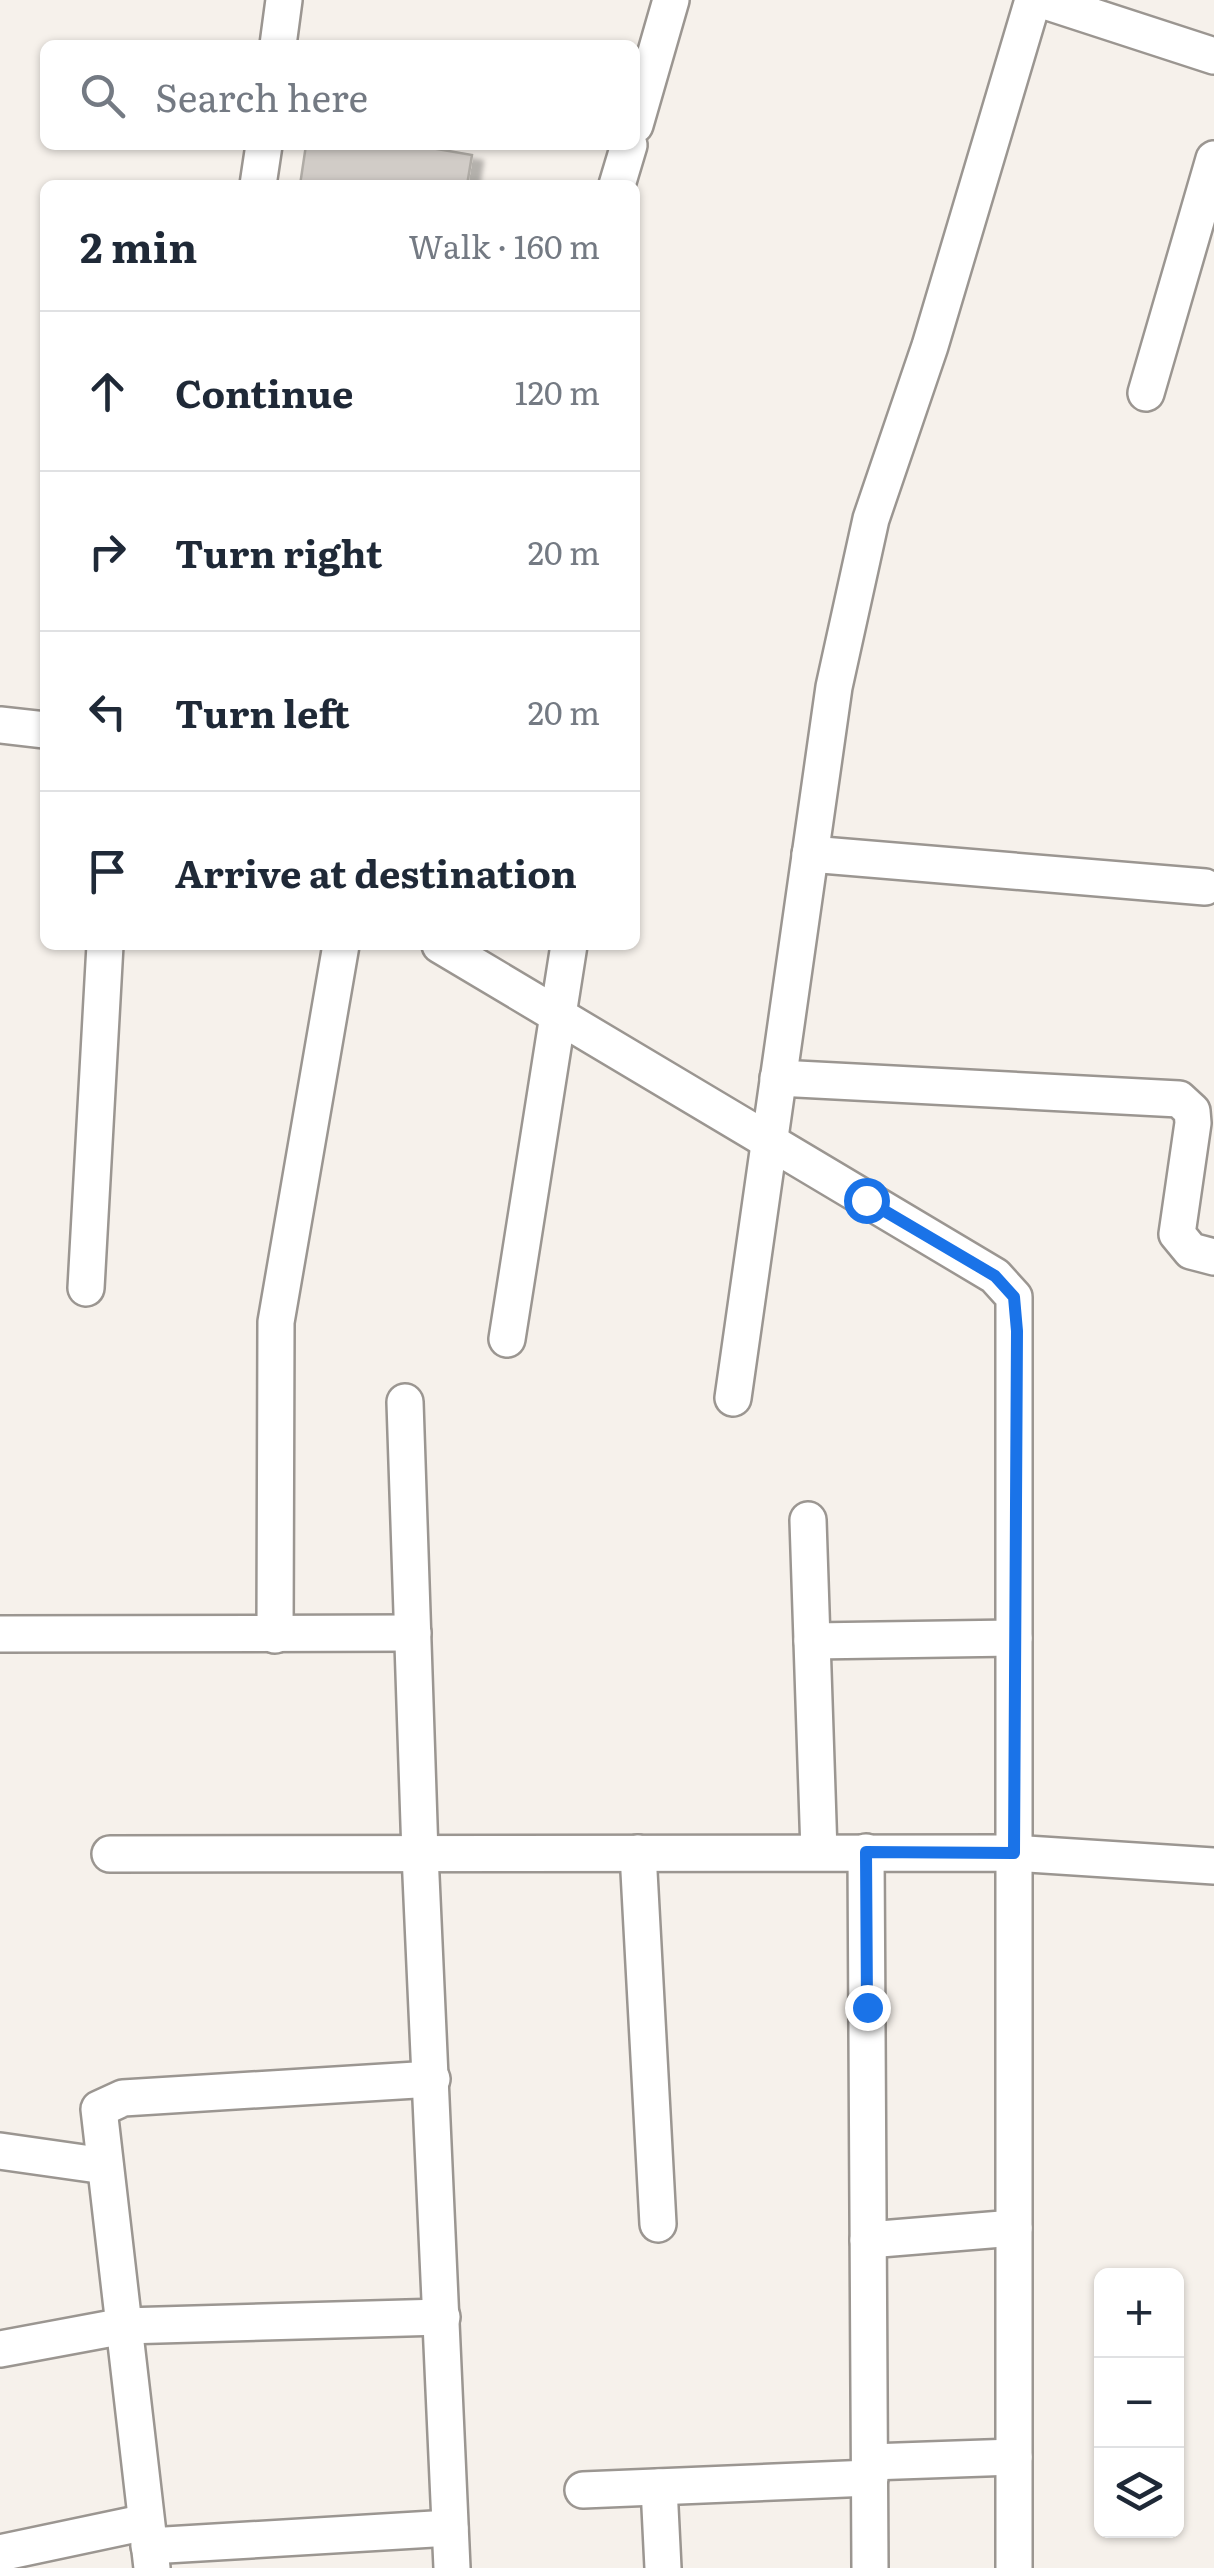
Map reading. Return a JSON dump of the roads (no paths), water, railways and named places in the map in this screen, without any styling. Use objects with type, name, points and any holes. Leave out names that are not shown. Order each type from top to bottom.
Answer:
[{"type":"street","points":[[279,40],[284,0]]},
{"type":"street","points":[[640,108],[672,0]]},
{"type":"street","points":[[733,1398],[834,687],[871,519],[930,346],[1034,0]]},
{"type":"street","points":[[1042,0],[1214,56]]},
{"type":"street","points":[[259,180],[263,150]]},
{"type":"street","points":[[619,180],[628,150]]},
{"type":"street","points":[[1146,392],[1214,159]]},
{"type":"street","points":[[0,725],[40,729]]},
{"type":"street","points":[[810,854],[1206,886]]},
{"type":"street","points":[[86,1288],[105,950]]},
{"type":"street","points":[[275,1635],[276,1322],[340,950]]},
{"type":"street","points":[[448,950],[995,1276],[1014,1297],[1014,2568]]},
{"type":"street","points":[[508,1339],[568,950]]},
{"type":"street","points":[[778,1078],[1179,1099],[1192,1111],[1192,1123],[1177,1234],[1191,1251],[1214,1256]]},
{"type":"street","points":[[406,1402],[420,1854],[452,2568]]},
{"type":"street","points":[[808,1520],[819,1852]]},
{"type":"street","points":[[0,1634],[412,1633]]},
{"type":"street","points":[[812,1642],[1014,1638]]},
{"type":"street","points":[[866,1852],[870,2568]]},
{"type":"street","points":[[638,1853],[658,2224]]},
{"type":"street","points":[[110,1854],[1014,1853],[1214,1866]]},
{"type":"street","points":[[149,2545],[99,2109],[122,2098],[432,2079]]},
{"type":"street","points":[[0,2151],[105,2166]]},
{"type":"street","points":[[868,2240],[1014,2228]]},
{"type":"street","points":[[0,2349],[124,2326],[442,2318]]},
{"type":"street","points":[[583,2490],[1014,2457]]},
{"type":"street","points":[[659,2487],[662,2568]]},
{"type":"street","points":[[0,2553],[149,2545],[262,2554],[450,2528]]}]
